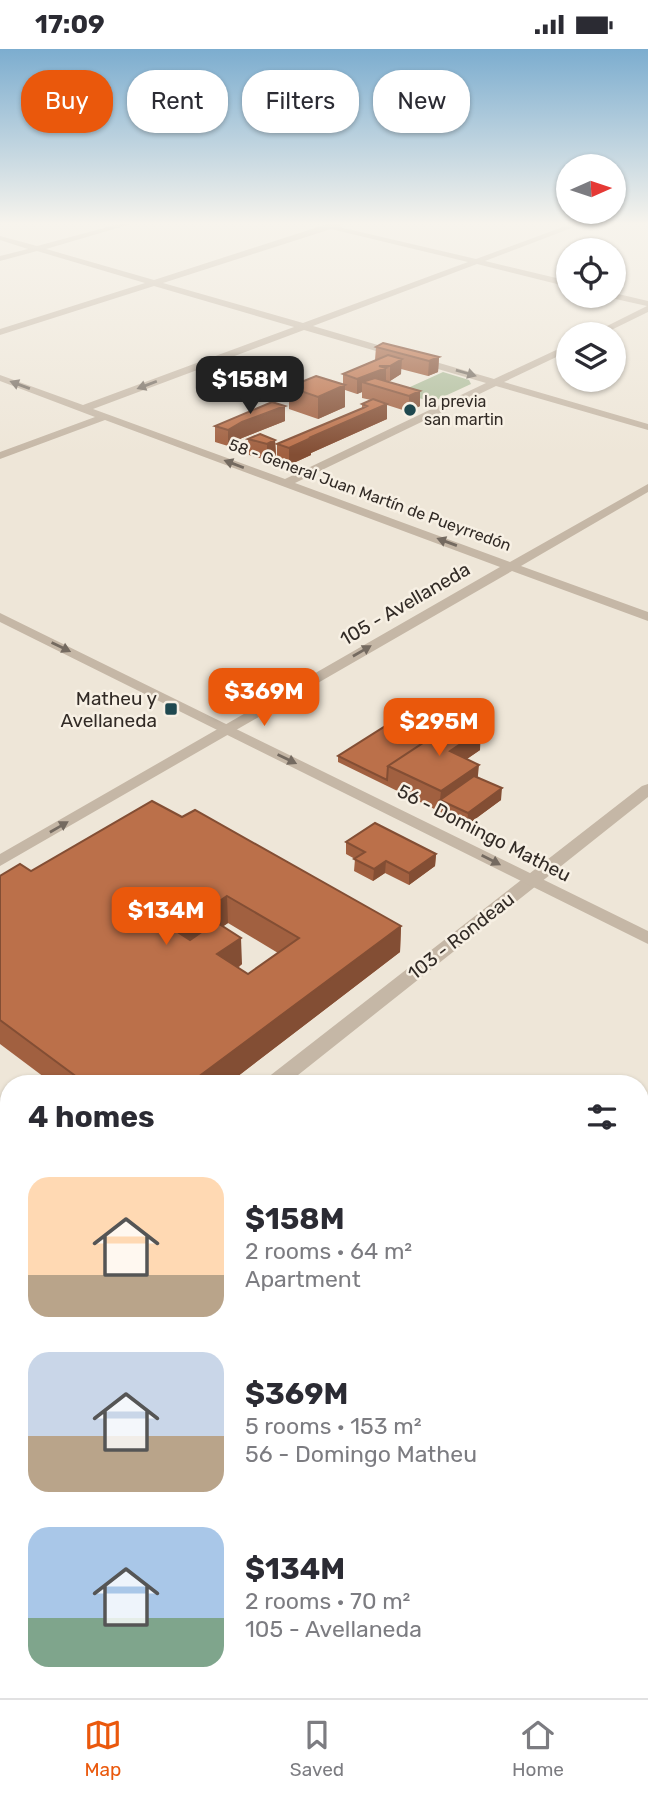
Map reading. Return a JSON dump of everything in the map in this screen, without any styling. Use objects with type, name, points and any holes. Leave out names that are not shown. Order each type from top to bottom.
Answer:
[{"type":"street","points":[[0,332],[95,301]]},
{"type":"street","points":[[213,301],[648,427]]},
{"type":"street","points":[[85,408],[369,301]]},
{"type":"street","points":[[621,322],[648,309]]},
{"type":"street","points":[[286,483],[556,353]]},
{"type":"street","name":"58 - General Juan Martín de Pueyrredón","points":[[0,378],[648,617]]},
{"type":"street","points":[[0,456],[106,416]]},
{"type":"street","name":"105 - Avellaneda","points":[[0,861],[648,487]]},
{"type":"street","name":"56 - Domingo Matheu","points":[[0,617],[648,939]]},
{"type":"street","name":"103 - Rondeau","points":[[284,1075],[648,789]]},
{"type":"green space","points":[[443,372],[469,380],[471,384],[432,402],[399,392]]},
{"type":"building","points":[[383,343],[439,357],[429,361],[376,347]]},
{"type":"building","points":[[388,355],[402,359],[390,366],[379,366],[386,368],[357,379],[343,374]]},
{"type":"building","points":[[316,376],[345,385],[318,397],[289,387]]},
{"type":"building","points":[[375,378],[420,391],[409,396],[362,382]]},
{"type":"building","points":[[373,399],[387,404],[289,448],[277,444],[363,408],[367,406],[362,404]]},
{"type":"building","points":[[272,402],[285,406],[228,430],[215,426]]},
{"type":"building","points":[[260,434],[275,440],[267,444],[248,439]]},
{"type":"building","points":[[440,717],[453,723],[388,766],[387,780],[338,756],[395,720],[419,731]]},
{"type":"building","points":[[458,720],[481,730],[450,751],[479,765],[441,791],[388,766]]},
{"type":"building","points":[[474,776],[502,788],[468,813],[440,800]]},
{"type":"building","points":[[152,801],[182,817],[195,810],[401,926],[201,1075],[74,1075],[0,1020],[0,876],[20,864],[31,871]],"holes":[[[227,896],[299,938],[248,974],[217,954],[241,938],[216,922],[190,940],[176,931]]]},
{"type":"building","points":[[375,823],[436,854],[409,873],[386,861],[374,869],[354,859],[365,852],[346,842]]},
{"type":"place","name":"la previa san martin","points":[[410,410]]},
{"type":"place","name":"Matheu y Avellaneda","points":[[171,709]]}]
